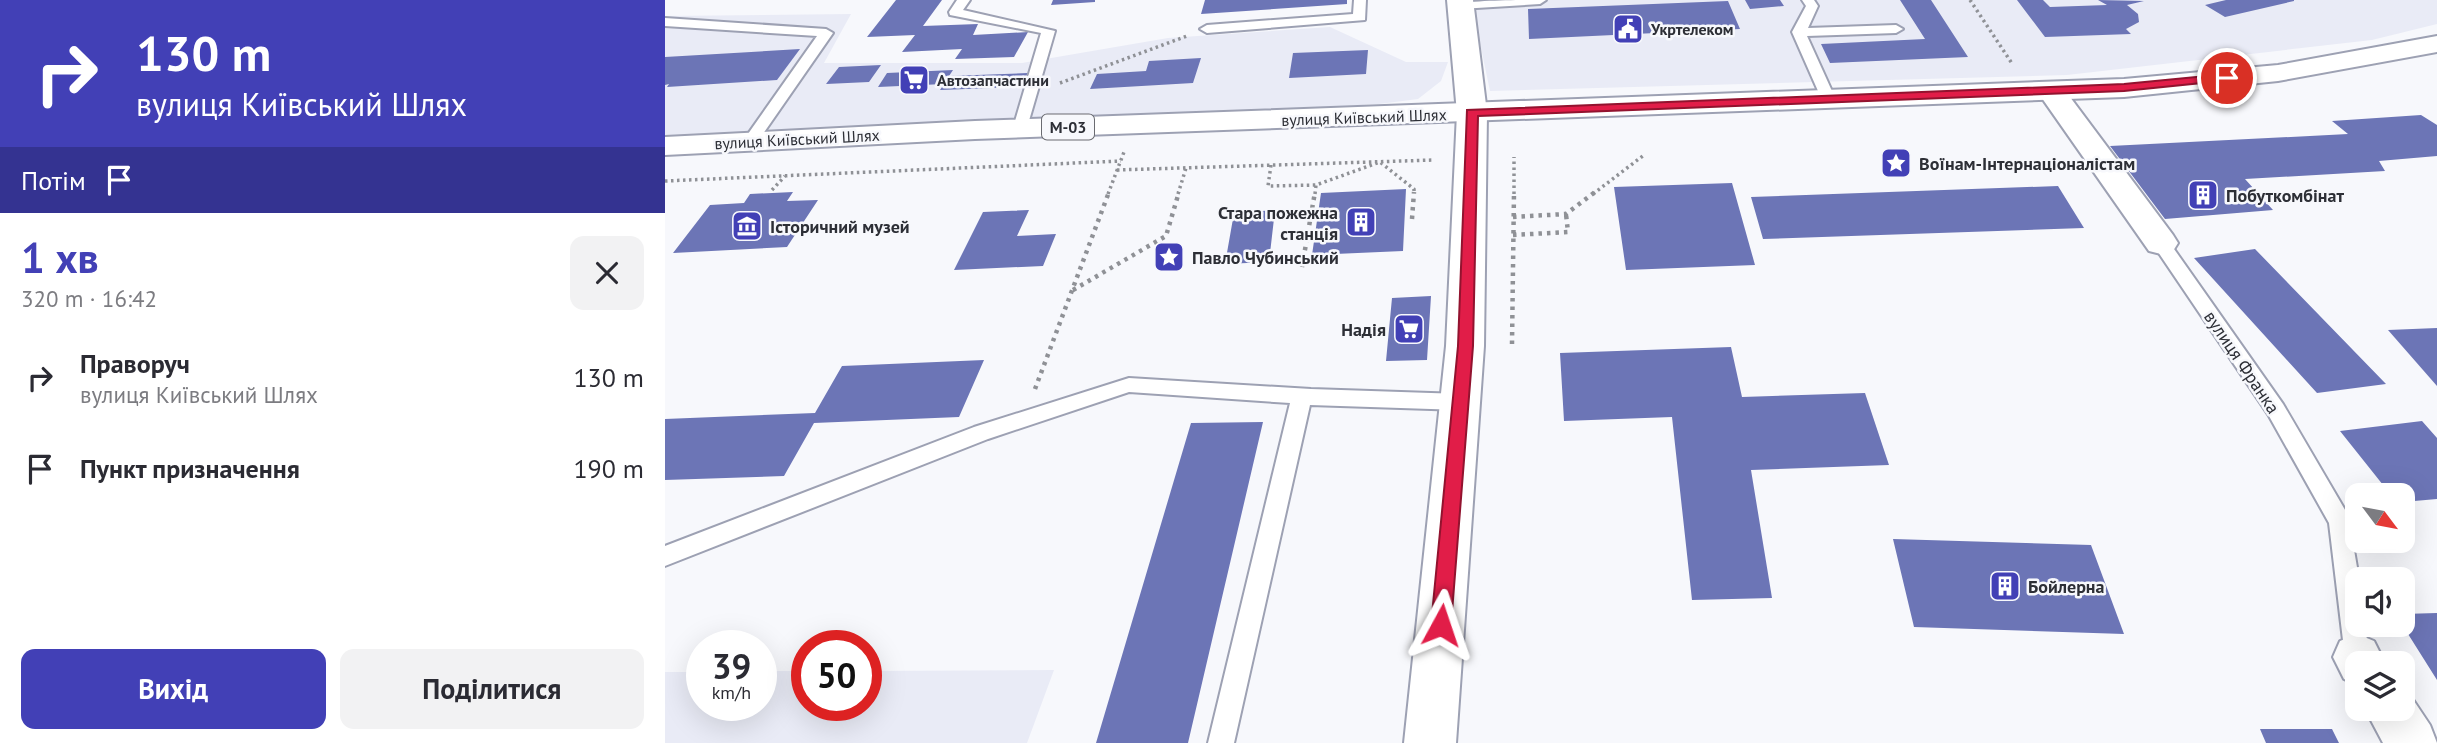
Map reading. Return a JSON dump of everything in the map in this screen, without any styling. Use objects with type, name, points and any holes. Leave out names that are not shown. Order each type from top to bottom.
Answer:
[{"type":"main road","points":[[1430,743],[1465,346],[1472,113],[1460,3]]},
{"type":"main road","name":"вулиця Київський Шлях","points":[[665,146],[1021,128],[2124,88],[2278,73],[2437,44]]},
{"type":"main road","name":"вулиця Франка","points":[[2051,91],[2161,243]]},
{"type":"main road","points":[[2398,721],[2412,743]]},
{"type":"lane","points":[[964,0],[955,12],[1048,31],[1021,128]]},
{"type":"lane","points":[[1207,29],[1360,17],[1360,0]]},
{"type":"lane","points":[[1460,3],[1540,0]]},
{"type":"lane","points":[[1799,32],[1812,6],[1808,0]]},
{"type":"lane","points":[[665,22],[826,33],[751,141]]},
{"type":"lane","points":[[1799,32],[1896,29]]},
{"type":"lane","points":[[1799,32],[1829,100]]},
{"type":"lane","name":"вулиця Франка","points":[[2161,243],[2276,410],[2340,522],[2358,651]]},
{"type":"lane","points":[[665,556],[1024,419],[1129,385],[1302,396],[1461,402]]},
{"type":"lane","points":[[1221,743],[1302,396]]},
{"type":"path","points":[[1970,0],[2016,69]]},
{"type":"path","points":[[1031,93],[1207,29]]},
{"type":"path","points":[[1024,419],[1127,144]]},
{"type":"path","points":[[1513,216],[1566,214],[1644,155]]},
{"type":"path","points":[[1512,344],[1514,157]]},
{"type":"path","points":[[1117,170],[1434,160]]},
{"type":"path","points":[[665,181],[1121,161]]},
{"type":"path","points":[[1271,165],[1268,186],[1316,185],[1380,162]]},
{"type":"path","points":[[1380,162],[1414,189],[1412,219]]},
{"type":"path","points":[[1073,290],[1166,236],[1186,168]]},
{"type":"path","points":[[772,190],[786,176]]},
{"type":"path","points":[[1302,267],[1316,185]]},
{"type":"path","points":[[1513,234],[1568,232],[1566,214]]},
{"type":"shaded area","points":[[1471,0],[2437,0],[2437,24],[2372,40],[2067,75],[1490,91]]},
{"type":"shaded area","points":[[851,14],[824,63],[1022,63],[1168,38],[1330,27],[1406,62],[1448,62],[1441,81],[1418,99],[1379,104],[665,142],[665,16]]},
{"type":"shaded area","points":[[1054,670],[1027,743],[665,743],[665,672],[686,672],[686,721],[777,721],[777,671],[791,671],[791,721],[882,721],[882,671]]},
{"type":"building","points":[[896,0],[942,0],[923,26],[978,24],[973,35],[1028,32],[1014,57],[955,59],[962,49],[902,52],[915,35],[867,37]]},
{"type":"building","points":[[1053,0],[1095,0],[1095,2],[1051,5]]},
{"type":"building","points":[[1205,0],[1347,0],[1347,4],[1201,14]]},
{"type":"building","points":[[1745,0],[1780,0],[1784,6],[1750,9]]},
{"type":"building","points":[[1900,0],[1931,0],[1968,57],[1830,63],[1821,44],[1925,39]]},
{"type":"building","points":[[2017,0],[2043,0],[2050,7],[2107,5],[2098,0],[2144,1],[2127,5],[2138,14],[2139,22],[2126,29],[2131,34],[2045,37]]},
{"type":"building","points":[[2226,0],[2294,1],[2225,17],[2205,5]]},
{"type":"building","points":[[1728,1],[1740,29],[1529,39],[1528,9]]},
{"type":"building","points":[[800,49],[777,80],[665,85],[665,57]]},
{"type":"building","points":[[1368,50],[1366,74],[1289,78],[1293,53]]},
{"type":"building","points":[[1201,58],[1193,83],[1090,89],[1097,74],[1146,71],[1149,61]]},
{"type":"building","points":[[881,65],[869,82],[826,84],[839,67]]},
{"type":"building","points":[[953,70],[949,76],[1028,73],[1020,87],[940,90],[944,84],[878,87],[887,73]]},
{"type":"building","points":[[2421,115],[2437,125],[2437,156],[2379,161],[2385,171],[2245,179],[2273,210],[2165,219],[2110,146],[2348,134],[2332,121]]},
{"type":"building","points":[[1732,183],[1755,265],[1626,270],[1614,187]]},
{"type":"building","points":[[2058,186],[2084,228],[1763,239],[1751,197]]},
{"type":"building","name":"Стара пожежна станція","points":[[1406,189],[1403,251],[1312,255],[1321,193]]},
{"type":"building","name":"Історичний музей","points":[[793,192],[787,201],[818,200],[787,247],[673,253],[710,205],[744,203],[750,194]]},
{"type":"building","points":[[1029,210],[1017,236],[1056,234],[1043,266],[954,270],[983,212]]},
{"type":"building","points":[[1275,210],[1269,262],[1225,264],[1234,213]]},
{"type":"building","points":[[2255,249],[2386,384],[2317,393],[2194,258]]},
{"type":"building","name":"Надія","points":[[1431,296],[1427,360],[1386,361],[1392,298]]},
{"type":"building","points":[[2437,328],[2437,386],[2388,330]]},
{"type":"building","points":[[1731,347],[1742,397],[1865,393],[1889,465],[1751,470],[1772,598],[1692,600],[1672,417],[1564,421],[1560,353]]},
{"type":"building","points":[[984,360],[959,417],[814,423],[784,476],[665,480],[665,419],[815,413],[842,366]]},
{"type":"building","points":[[2422,421],[2437,438],[2437,499],[2415,501],[2415,483],[2381,483],[2340,431]]},
{"type":"building","points":[[1263,422],[1188,743],[1096,743],[1191,423]]},
{"type":"building","name":"Бойлерна","points":[[1893,539],[2091,545],[2124,634],[1914,627]]},
{"type":"building","points":[[2437,613],[2437,680],[2410,637],[2415,637],[2415,614]]},
{"type":"building","points":[[2260,729],[2332,729],[2339,743],[2266,743]]},
{"type":"place","name":"Укртелеком","points":[[1628,29]]},
{"type":"place","name":"Автозапчастини","points":[[914,80]]},
{"type":"place","name":"Воїнам-Інтернаціоналістам","points":[[1896,163]]},
{"type":"place","name":"Побуткомбінат","points":[[2203,195]]},
{"type":"place","name":"Стара пожежна станція","points":[[1361,222]]},
{"type":"place","name":"Історичний музей","points":[[747,226]]},
{"type":"place","name":"Павло Чубинський","points":[[1169,257]]},
{"type":"place","name":"Надія","points":[[1409,329]]},
{"type":"place","name":"Бойлерна","points":[[2005,586]]},
{"type":"route","points":[[1441,625],[1465,346],[1472,113],[2124,88],[2227,78]]}]
